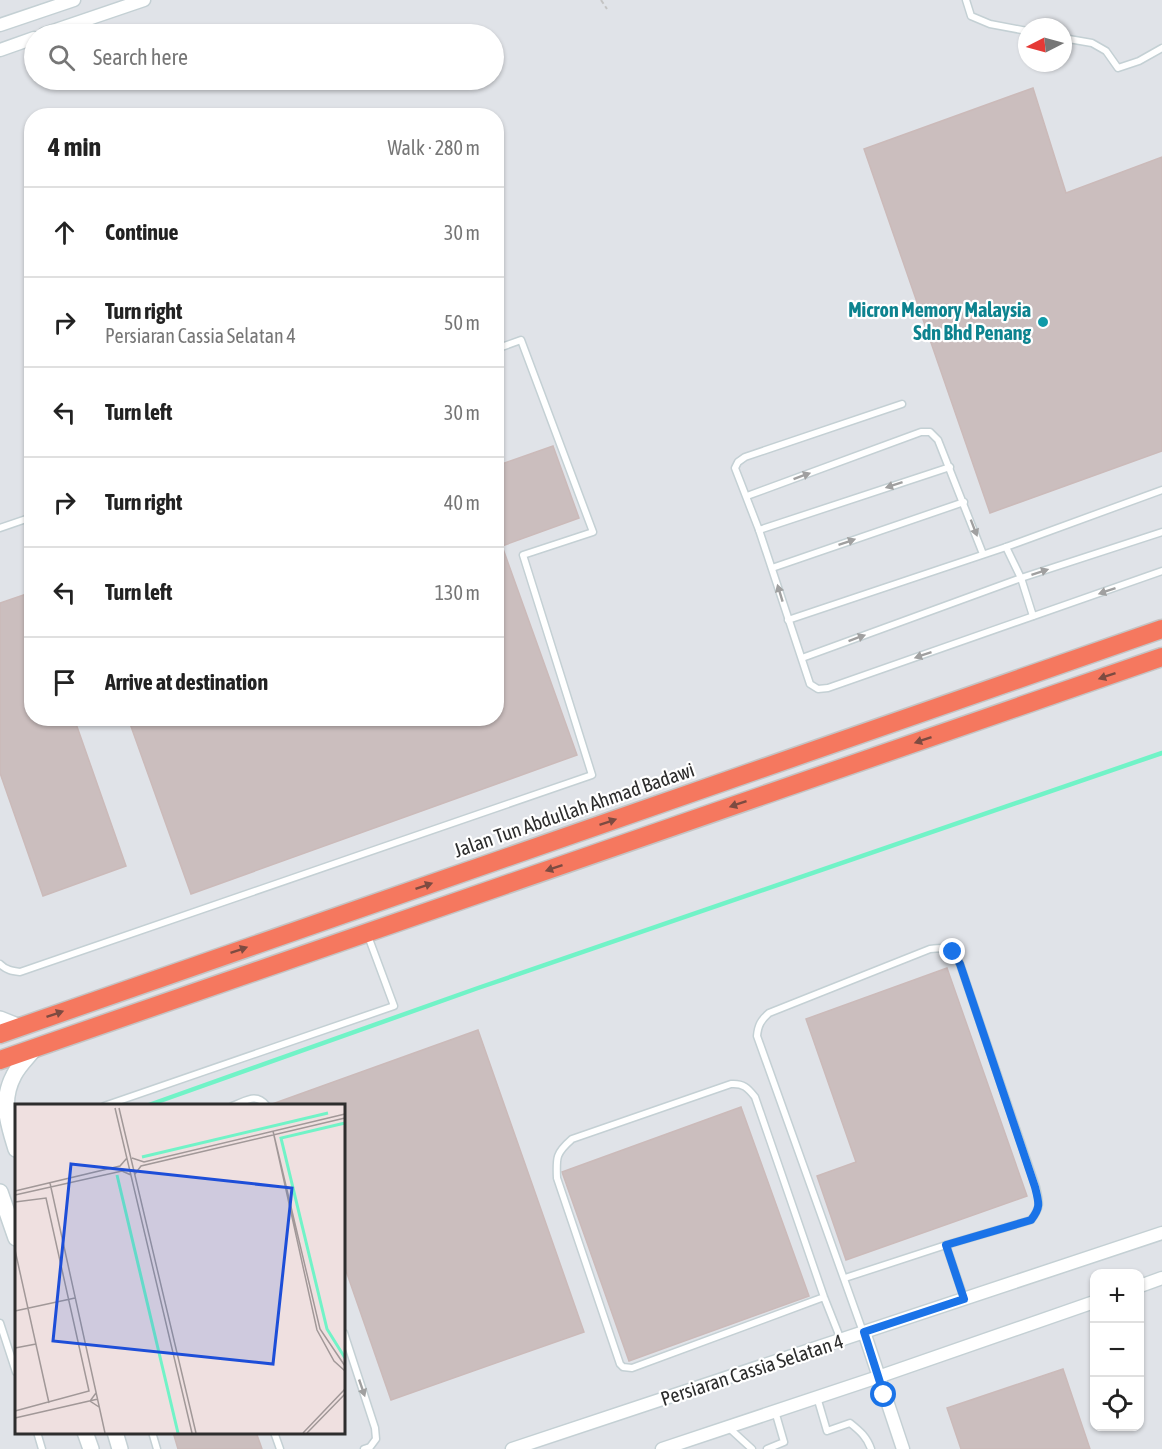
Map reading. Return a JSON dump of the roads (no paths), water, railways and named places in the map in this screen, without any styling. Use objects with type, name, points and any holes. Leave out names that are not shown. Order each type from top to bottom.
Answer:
[{"type":"main road","name":"Jalan Tun Abdullah Ahmad Badawi","points":[[0,1034],[1162,629]]},
{"type":"main road","points":[[0,1060],[1162,657]]},
{"type":"street","points":[[0,26],[74,0]]},
{"type":"street","points":[[73,24],[144,0]]},
{"type":"street","points":[[0,50],[24,42]]},
{"type":"street","points":[[0,1019],[20,1027]]},
{"type":"street","points":[[15,1146],[6,1119],[8,1088],[14,1074],[35,1048]]},
{"type":"street","points":[[0,1192],[15,1235]]},
{"type":"street","name":"Persiaran Cassia Selatan 4","points":[[512,1449],[1162,1233]]},
{"type":"street","points":[[1144,1285],[1162,1278]]},
{"type":"street","points":[[662,1449],[1090,1304]]},
{"type":"street","points":[[864,1332],[903,1449]]},
{"type":"street","points":[[86,1434],[91,1449]]},
{"type":"street","points":[[115,1434],[120,1449]]},
{"type":"lane","points":[[966,0],[971,16],[990,24],[1018,29]]},
{"type":"lane","points":[[1072,40],[1092,44],[1106,51],[1118,68],[1139,61],[1162,48]]},
{"type":"lane","points":[[0,964],[11,971],[20,972],[592,775],[523,555],[593,532],[521,340],[504,346]]},
{"type":"lane","points":[[903,404],[745,457],[738,462],[735,468],[759,530],[810,684],[818,689],[828,688],[1162,572]]},
{"type":"lane","points":[[747,496],[921,432],[930,432],[938,440],[950,467],[983,554]]},
{"type":"lane","points":[[759,530],[950,467]]},
{"type":"lane","points":[[788,620],[1006,547],[1162,490]]},
{"type":"lane","points":[[772,568],[964,502]]},
{"type":"lane","points":[[0,528],[24,520]]},
{"type":"lane","points":[[802,658],[1021,578],[1162,532]]},
{"type":"lane","points":[[1006,547],[1021,578],[1033,616]]},
{"type":"lane","points":[[110,1104],[394,1006],[367,933]]},
{"type":"lane","points":[[845,1278],[1031,1220],[1040,1203],[960,964],[953,952],[946,948],[930,949],[769,1013],[762,1019],[758,1028],[758,1036],[864,1332]]},
{"type":"lane","points":[[824,1297],[632,1368],[623,1367],[620,1364],[557,1178],[558,1152],[572,1139],[731,1084],[745,1086],[755,1097],[841,1340]]},
{"type":"lane","points":[[237,1104],[256,1097],[265,1104]]},
{"type":"lane","points":[[946,1245],[964,1299]]},
{"type":"lane","points":[[0,1323],[15,1369]]},
{"type":"lane","points":[[345,1336],[375,1428],[376,1439],[370,1447],[364,1449]]},
{"type":"lane","points":[[817,1397],[827,1431],[850,1423],[861,1432],[871,1449]]},
{"type":"lane","points":[[767,1449],[784,1442],[775,1411]]},
{"type":"lane","points":[[728,1427],[752,1449]]},
{"type":"lane","points":[[38,1434],[42,1449]]},
{"type":"lane","points":[[153,1434],[157,1449]]},
{"type":"lane","points":[[275,1434],[280,1449]]},
{"type":"waterway","points":[[152,1104],[478,988],[1162,753]]},
{"type":"place","name":"Micron Memory Malaysia Sdn Bhd Penang","points":[[1043,322]]}]
